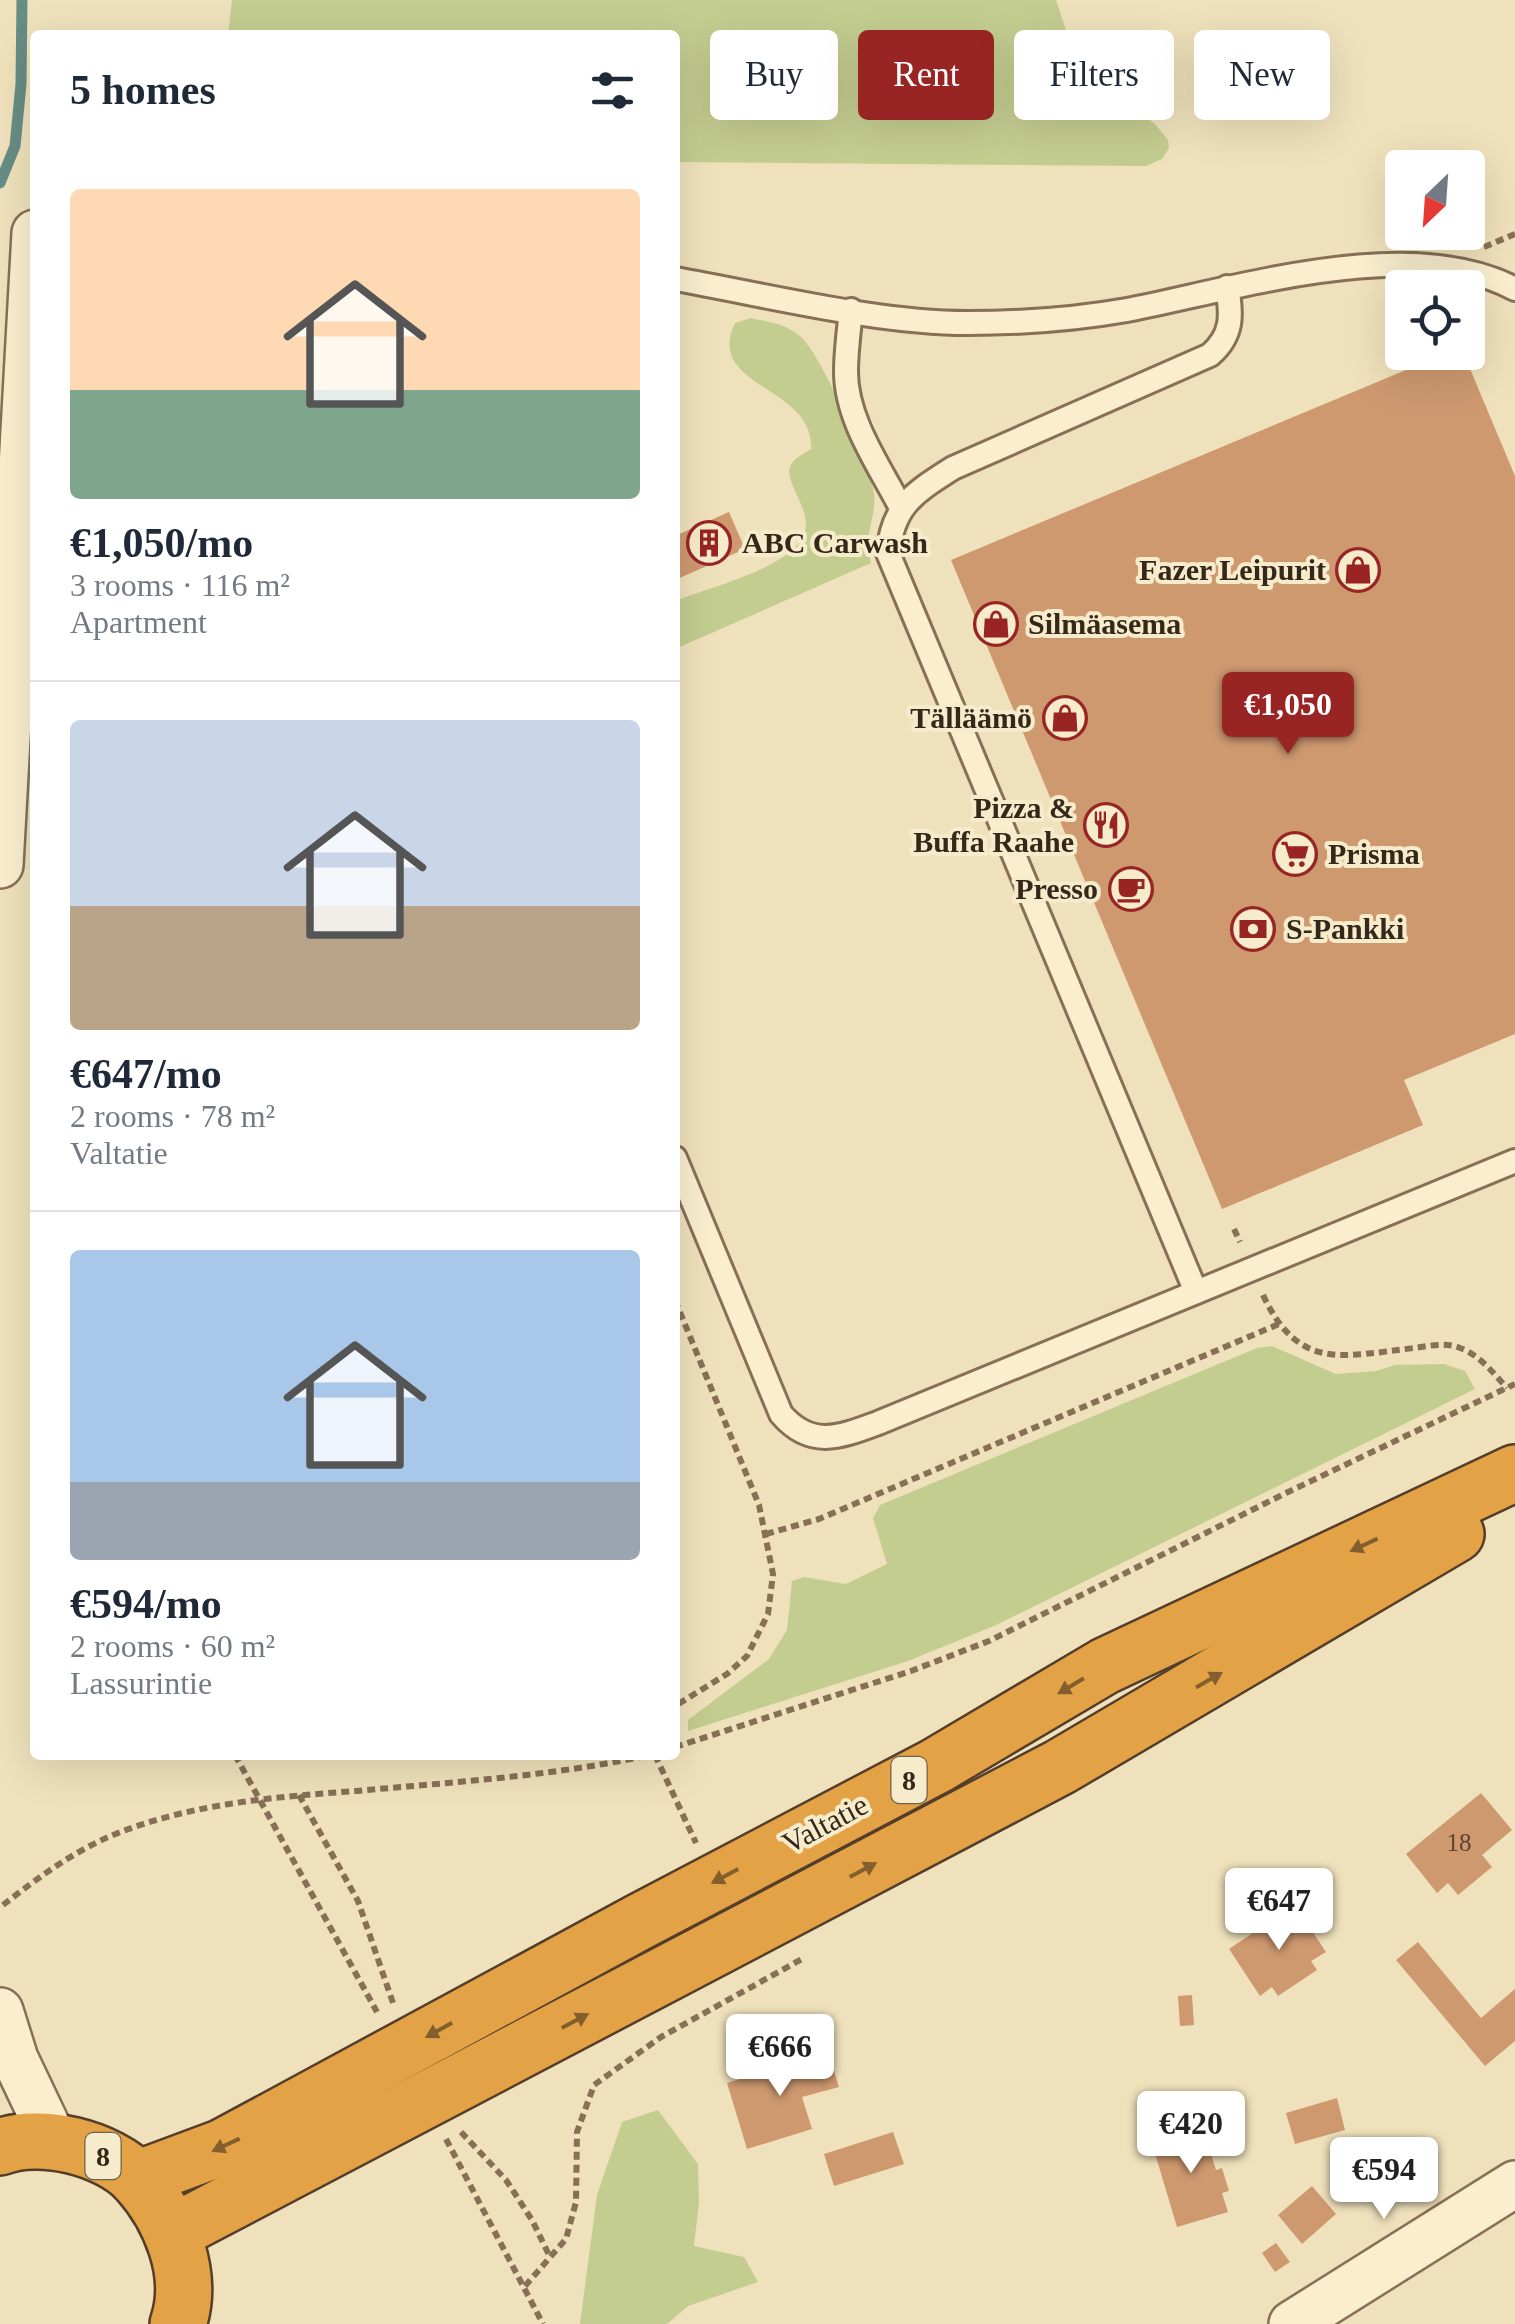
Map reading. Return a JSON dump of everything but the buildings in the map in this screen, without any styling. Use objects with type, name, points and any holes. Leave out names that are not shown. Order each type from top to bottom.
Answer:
[{"type":"highway","name":"Valtatie","points":[[137,2179],[223,2147],[641,1920],[936,1766],[1105,1666],[1515,1473]]},
{"type":"highway","name":"Valtatie","points":[[172,2233],[1060,1767],[1395,1572],[1515,1496]]},
{"type":"highway","name":"8","points":[[0,2147],[54,2141],[99,2153],[137,2179],[172,2233],[182,2262],[182,2311],[178,2324]]},
{"type":"street","points":[[0,865],[30,323]]},
{"type":"street","points":[[0,2011],[15,2059],[54,2141]]},
{"type":"street","points":[[1292,2324],[1515,2184]]},
{"type":"lane","points":[[680,280],[851,310],[966,323],[1124,310],[1228,286],[1330,269],[1387,266],[1464,272],[1515,289]]},
{"type":"lane","points":[[1196,1292],[888,553],[890,528],[901,508],[920,489],[953,468],[1210,355],[1223,344],[1230,328],[1228,286]]},
{"type":"lane","points":[[851,310],[846,374],[850,401],[901,508]]},
{"type":"lane","points":[[680,1170],[780,1414],[802,1434],[816,1438],[866,1427],[1515,1161]]},
{"type":"path","points":[[680,1746],[989,1641],[1511,1386],[1457,1346],[1337,1357],[1299,1343],[1279,1324],[1234,1229]]},
{"type":"path","points":[[680,1312],[744,1464],[774,1574],[768,1614],[746,1656],[726,1674],[680,1703]]},
{"type":"path","points":[[766,1534],[818,1519],[1279,1324]]},
{"type":"path","points":[[238,1760],[386,2026]]},
{"type":"path","points":[[3,1905],[75,1853],[116,1834],[192,1810],[258,1798],[552,1773],[624,1760]]},
{"type":"path","points":[[654,1760],[696,1843]]},
{"type":"path","points":[[299,1795],[358,1901],[394,2006]]},
{"type":"path","points":[[525,2286],[566,2239],[576,2202],[577,2132],[594,2085],[661,2036],[814,1952]]},
{"type":"path","points":[[456,2122],[471,2145],[506,2180],[550,2257]]},
{"type":"path","points":[[441,2129],[542,2324]]},
{"type":"green space","points":[[232,0],[1056,0],[1066,30],[1014,30],[1014,120],[1149,120],[1168,140],[1169,148],[1162,159],[1146,166],[680,162],[680,30],[229,30]]},
{"type":"green space","points":[[751,318],[784,326],[810,347],[844,411],[874,493],[871,563],[680,647],[680,599],[776,561],[800,542],[805,531],[806,520],[789,470],[793,461],[811,449],[807,428],[796,411],[746,375],[734,361],[729,344],[735,323]]},
{"type":"green space","points":[[1272,1346],[1336,1374],[1376,1371],[1395,1365],[1444,1364],[1465,1371],[1475,1389],[994,1626],[908,1661],[688,1731],[688,1720],[769,1659],[787,1630],[792,1581],[804,1577],[846,1584],[887,1564],[873,1518],[880,1505],[1257,1348]]},
{"type":"green space","points":[[658,2110],[698,2164],[694,2246],[744,2257],[758,2282],[688,2306],[667,2324],[580,2324],[597,2195],[622,2122]]},
{"type":"waterway","points":[[0,183],[15,146],[21,84],[22,0]]},
{"type":"place","name":"ABC Carwash","points":[[709,543]]},
{"type":"place","name":"Fazer Leipurit","points":[[1358,570]]},
{"type":"place","name":"Silmäasema","points":[[996,624]]},
{"type":"place","name":"Tälläämö","points":[[1065,718]]},
{"type":"place","name":"Pizza & Buffa Raahe","points":[[1106,825]]},
{"type":"place","name":"Prisma","points":[[1295,854]]},
{"type":"place","name":"Presso","points":[[1131,889]]},
{"type":"place","name":"S-Pankki","points":[[1253,929]]}]
